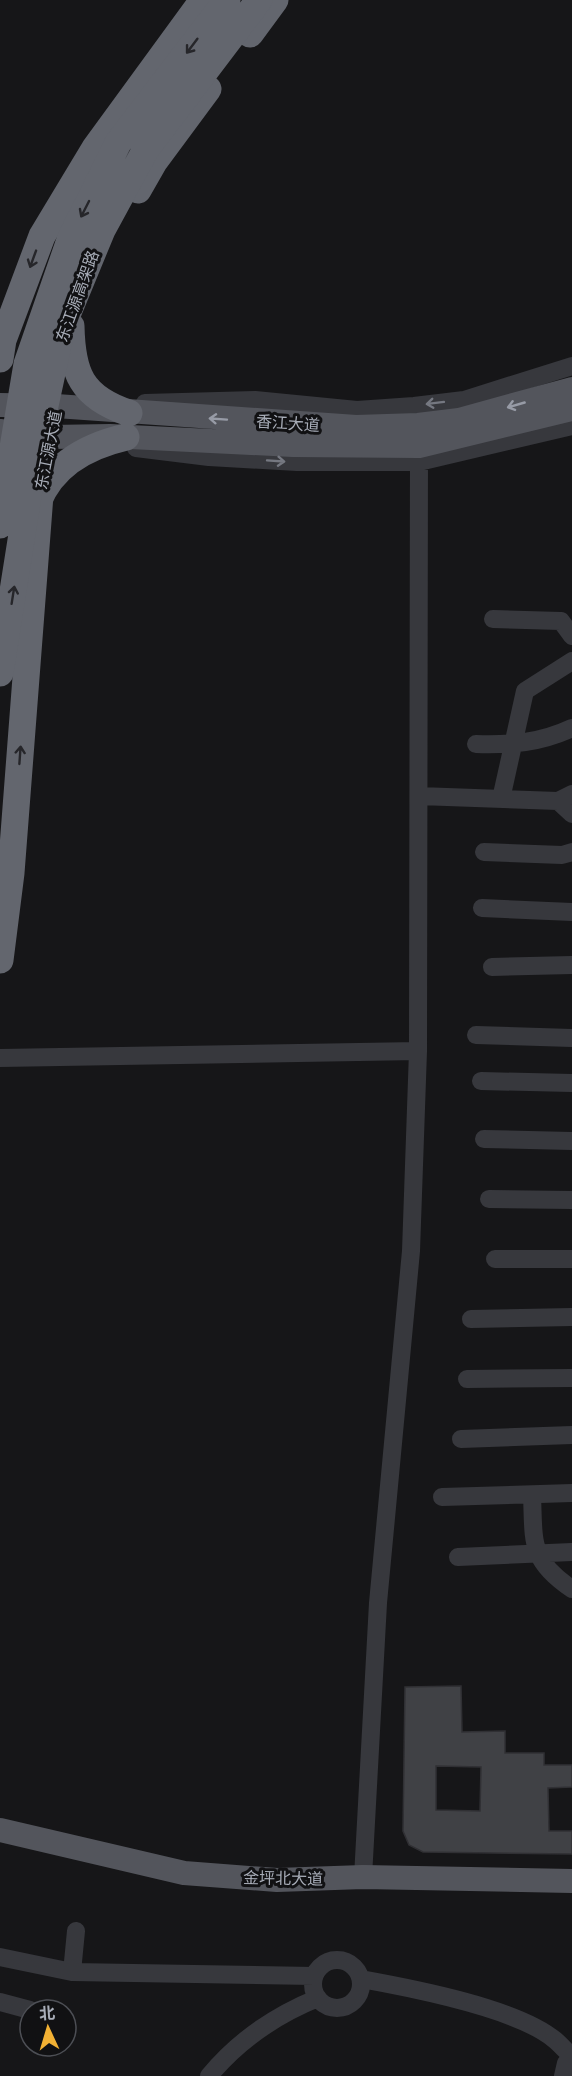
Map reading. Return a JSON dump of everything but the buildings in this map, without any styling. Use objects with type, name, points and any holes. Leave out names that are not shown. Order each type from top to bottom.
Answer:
[{"type":"highway","points":[[1,349],[42,236],[95,148],[203,0]]},
{"type":"highway","name":"东江源高架路","points":[[0,525],[27,364],[70,240],[118,143],[227,0]]},
{"type":"highway","name":"东江源高架路","points":[[0,673],[35,452],[62,327],[102,230],[146,149],[259,0]]},
{"type":"highway","name":"东江源大道","points":[[0,960],[11,873],[38,502],[71,326],[87,285],[154,162],[275,0]]},
{"type":"highway","points":[[38,502],[49,478],[116,424],[75,371],[71,326]]},
{"type":"highway","points":[[0,881],[16,804]]},
{"type":"main road","name":"香江大道","points":[[0,405],[56,406],[116,424],[356,427],[418,425],[459,420],[572,389]]},
{"type":"main road","points":[[0,431],[51,437],[116,424],[293,445],[419,454],[572,408]]},
{"type":"main road","name":"金坪北大道","points":[[0,1830],[184,1873],[278,1880],[363,1877],[572,1881]]},
{"type":"street","points":[[116,424],[226,400],[357,410],[464,400],[572,366]]},
{"type":"street","points":[[363,1877],[378,1603],[411,1251],[418,1051],[419,454],[572,426]]},
{"type":"street","points":[[493,620],[561,621],[572,636]]},
{"type":"street","points":[[501,799],[515,745],[525,691],[572,661]]},
{"type":"street","points":[[476,744],[515,745],[550,739],[572,728]]},
{"type":"street","points":[[419,796],[501,799],[565,797],[572,814]]},
{"type":"street","points":[[484,852],[562,855],[572,852]]},
{"type":"street","points":[[482,908],[572,912]]},
{"type":"street","points":[[492,967],[572,965]]},
{"type":"street","points":[[477,1035],[572,1038]]},
{"type":"street","points":[[0,1058],[418,1051]]},
{"type":"street","points":[[481,1081],[572,1083]]},
{"type":"street","points":[[484,1139],[572,1141]]},
{"type":"street","points":[[489,1199],[572,1200]]},
{"type":"street","points":[[495,1259],[572,1259]]},
{"type":"street","points":[[471,1319],[572,1317]]},
{"type":"street","points":[[467,1379],[572,1378]]},
{"type":"street","points":[[461,1439],[572,1435]]},
{"type":"street","points":[[442,1497],[572,1493]]},
{"type":"street","points":[[532,1495],[536,1552],[548,1570],[572,1589]]},
{"type":"street","points":[[458,1557],[572,1552]]},
{"type":"street","points":[[72,1972],[76,1931]]},
{"type":"street","points":[[0,1958],[72,1972],[314,1976]]},
{"type":"street","points":[[339,1960],[353,1966],[361,1979],[358,1995],[347,2006],[331,2007],[318,1998],[314,1991],[314,1976],[324,1964],[339,1960]]},
{"type":"street","points":[[361,1979],[394,1985],[504,2014],[554,2039],[572,2057],[563,2070],[563,2076]]},
{"type":"street","points":[[209,2076],[223,2059],[259,2031],[287,2011],[318,1998]]},
{"type":"street","points":[[0,2002],[18,2007]]}]
